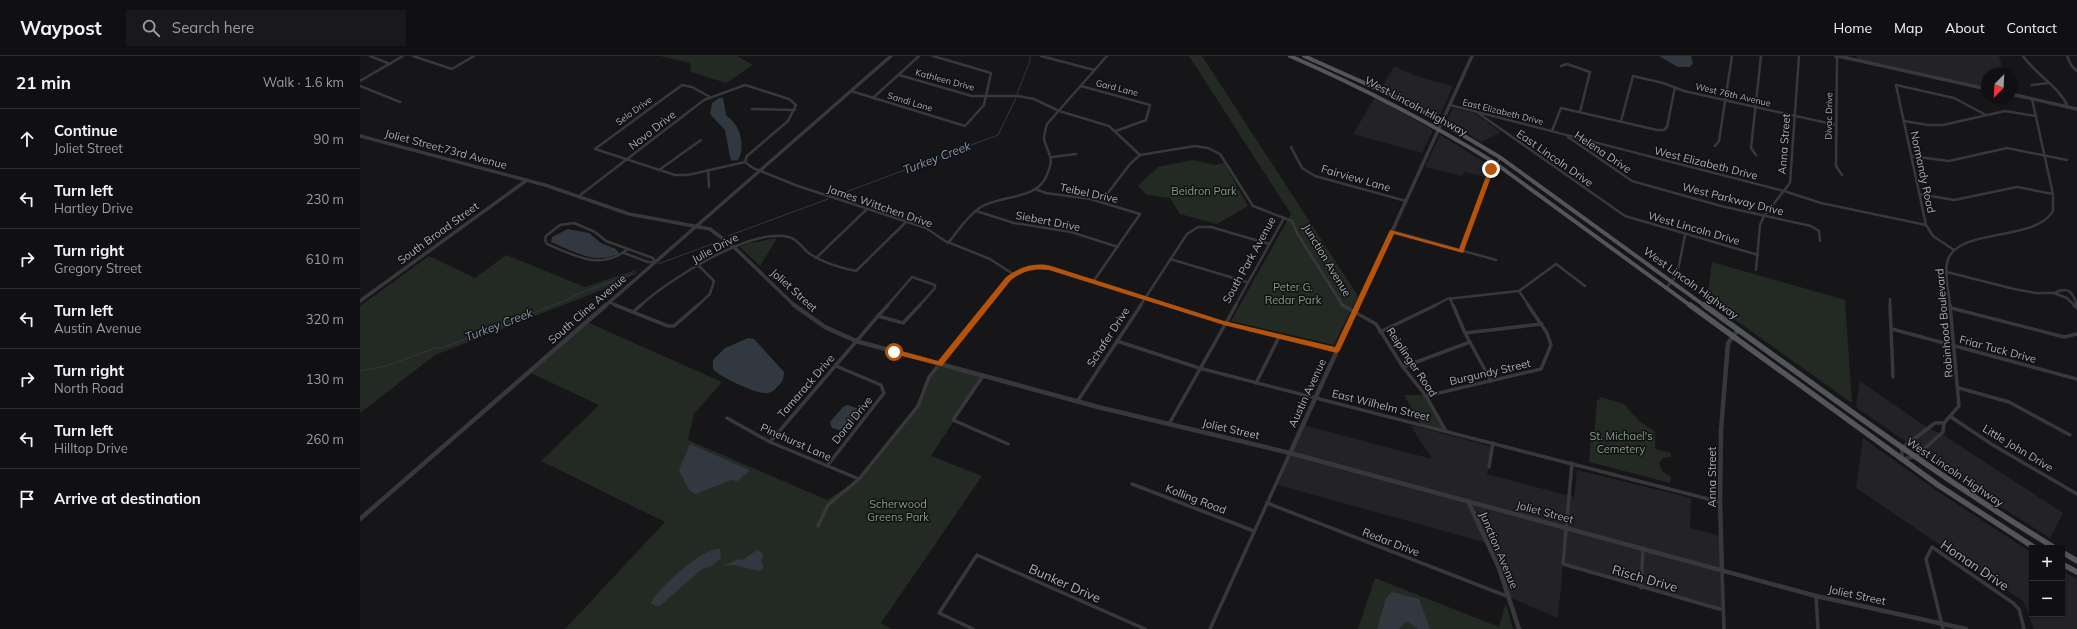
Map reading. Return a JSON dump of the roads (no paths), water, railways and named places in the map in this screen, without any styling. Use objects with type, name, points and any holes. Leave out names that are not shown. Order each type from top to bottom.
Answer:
[{"type":"main road","name":"West Lincoln Highway","points":[[1290,56],[1368,91],[1440,128],[1495,163],[1902,459],[2030,545]]},
{"type":"main road","name":"West Lincoln Highway","points":[[1304,56],[1381,89],[1442,122],[1501,158],[1902,448],[1991,509],[2050,545]]},
{"type":"main road","points":[[2065,554],[2077,561]]},
{"type":"main road","points":[[2065,566],[2077,572]]},
{"type":"street","points":[[370,56],[390,64]]},
{"type":"street","points":[[360,81],[403,56]]},
{"type":"street","points":[[413,56],[452,69],[474,56]]},
{"type":"street","name":"South Cline Avenue","points":[[360,519],[891,56]]},
{"type":"street","points":[[873,98],[919,56]]},
{"type":"street","points":[[933,56],[991,73],[986,96]]},
{"type":"street","points":[[1041,56],[1052,57],[1094,70]]},
{"type":"street","points":[[948,243],[976,211],[983,206],[1019,196],[1035,189],[1049,172],[1052,157],[1044,138],[1044,130],[1107,56]]},
{"type":"street","name":"Austin Avenue","points":[[1210,629],[1472,56]]},
{"type":"street","points":[[1715,146],[1719,142],[1732,56]]},
{"type":"street","points":[[1756,155],[1751,148],[1760,56]]},
{"type":"street","name":"Anna Street","points":[[1756,270],[1760,225],[1764,216],[1790,183],[1798,56]]},
{"type":"street","points":[[1836,56],[1981,88]]},
{"type":"street","name":"Divac Drive","points":[[1836,56],[1836,166],[1842,175]]},
{"type":"street","points":[[2023,56],[2032,68],[2065,99],[2068,107]]},
{"type":"street","points":[[2067,56],[2071,65],[2077,71]]},
{"type":"street","points":[[1561,66],[1567,64],[1590,72],[1580,112]]},
{"type":"street","name":"Kathleen Drive","points":[[899,75],[963,94],[986,96],[1025,96],[1059,111],[1102,123],[1116,131],[1140,155]]},
{"type":"street","name":"West 76th Avenue","points":[[1621,122],[1631,78],[1633,76],[1755,107],[1836,125]]},
{"type":"street","points":[[2032,85],[2048,83]]},
{"type":"street","name":"Selo Drive","points":[[627,160],[595,149],[682,85],[696,89],[710,97]]},
{"type":"street","name":"Novo Drive","points":[[579,196],[710,97],[741,85],[790,99],[796,105],[795,110]]},
{"type":"street","name":"Normandy Road","points":[[1954,250],[1932,236],[1926,225],[1896,85],[1963,100],[1986,115]]},
{"type":"street","points":[[360,86],[400,102]]},
{"type":"street","name":"Gard Lane","points":[[1081,86],[1150,105],[1150,110],[1146,120],[1116,131]]},
{"type":"street","points":[[1552,132],[1561,108],[1657,130],[1664,130],[1667,127],[1675,87]]},
{"type":"street","name":"Sandi Lane","points":[[851,91],[965,126],[984,105],[986,96]]},
{"type":"street","points":[[2017,95],[2077,109]]},
{"type":"street","points":[[1954,250],[1969,241],[2041,224],[2051,217],[2054,211],[2054,194],[2032,99]]},
{"type":"street","name":"East Elizabeth Drive","points":[[1450,105],[1552,132]]},
{"type":"street","points":[[752,109],[795,110]]},
{"type":"street","points":[[627,160],[675,175],[745,162],[747,156],[788,120],[795,110]]},
{"type":"street","points":[[1904,121],[1936,126],[2010,111],[2036,116]]},
{"type":"street","name":"East Lincoln Drive","points":[[1476,112],[1625,216]]},
{"type":"street","name":"West Elizabeth Drive","points":[[1552,132],[1784,191],[1821,203],[1926,225]]},
{"type":"street","name":"Helena Drive","points":[[1565,135],[1632,181]]},
{"type":"street","name":"Joliet Street;73rd Avenue","points":[[360,136],[527,180]]},
{"type":"street","points":[[659,170],[701,140]]},
{"type":"street","name":"South Park Avenue","points":[[1140,155],[1189,146],[1214,150],[1224,159],[1253,206],[1284,218],[1168,424]]},
{"type":"street","name":"Fairview Lane","points":[[1291,147],[1302,168],[1315,176],[1406,201]]},
{"type":"street","points":[[1911,156],[1949,161],[2007,148],[2045,154],[2067,160]]},
{"type":"street","points":[[1052,157],[1076,154]]},
{"type":"street","points":[[1101,202],[1130,164],[1140,155]]},
{"type":"street","points":[[1461,251],[1491,169],[1501,158]]},
{"type":"street","name":"James Wittchen Drive","points":[[745,162],[746,165],[758,172],[926,228],[948,243],[997,261],[1013,274]]},
{"type":"street","points":[[708,170],[709,187]]},
{"type":"street","name":"Joliet Street","points":[[527,180],[579,196],[629,214],[697,226],[716,232],[734,247],[802,312],[824,327],[856,341],[1077,402],[1290,453],[1816,596],[1943,626],[1966,629]]},
{"type":"street","name":"South Broad Street","points":[[360,301],[527,180]]},
{"type":"street","name":"West Parkway Drive","points":[[1632,181],[1764,216],[1811,226],[1819,231],[1820,241]]},
{"type":"street","points":[[1919,194],[1954,200],[2017,187],[2054,194]]},
{"type":"street","name":"Teibel Drive","points":[[1035,189],[1046,193],[1101,202],[1140,214],[1118,247]]},
{"type":"street","points":[[816,258],[867,209]]},
{"type":"street","name":"Siebert Drive","points":[[976,211],[1018,224],[1072,232],[1118,247]]},
{"type":"street","name":"West Lincoln Drive","points":[[1625,216],[1684,235],[1758,255]]},
{"type":"street","name":"Junction Avenue","points":[[1284,218],[1294,224],[1297,233],[1340,303],[1345,308],[1355,312]]},
{"type":"street","name":"Julie Drive","points":[[633,312],[659,290],[699,266],[750,240],[776,235],[789,237],[797,241],[816,258],[856,271],[861,268],[906,222]]},
{"type":"street","points":[[628,249],[624,253],[601,262],[591,262],[547,244],[545,240],[546,236],[560,225],[574,223],[595,232],[606,242],[628,249],[653,258],[655,262]]},
{"type":"street","name":"Schafer Drive","points":[[1077,402],[1187,234],[1198,227],[1211,227],[1268,244]]},
{"type":"street","points":[[1392,231],[1496,260]]},
{"type":"street","points":[[1667,287],[1678,275],[1684,235]]},
{"type":"street","points":[[1093,282],[1118,247]]},
{"type":"street","name":"Robinhood Boulevard","points":[[1902,448],[1934,423],[1944,423],[1951,417],[1959,406],[1959,388],[1947,272],[1949,256],[1954,250]]},
{"type":"street","points":[[624,253],[648,262],[655,262]]},
{"type":"street","points":[[1170,259],[1247,282]]},
{"type":"street","points":[[1380,332],[1450,298],[1519,291],[1556,264],[1585,286]]},
{"type":"street","points":[[609,302],[668,326],[674,326],[704,300],[713,288],[714,281],[699,266]]},
{"type":"street","points":[[818,526],[828,505],[859,479],[918,406],[929,377],[1001,286],[1013,274],[1028,268],[1038,266],[1049,268],[1224,323],[1337,350]]},
{"type":"street","points":[[1947,272],[2014,289],[2034,292],[2054,293],[2062,290],[2070,290],[2074,294],[2077,308]]},
{"type":"street","name":"Tamarack Drive","points":[[770,442],[856,341],[912,277],[935,285],[903,323],[878,316]]},
{"type":"street","name":"Burgundy Street","points":[[1426,396],[1541,369],[1551,346],[1547,333],[1542,324],[1519,291]]},
{"type":"street","points":[[2054,293],[2072,302],[2077,308]]},
{"type":"street","points":[[1450,298],[1465,333],[1491,381]]},
{"type":"street","points":[[1890,299],[1893,377]]},
{"type":"street","points":[[1951,308],[2064,337],[2077,334]]},
{"type":"street","name":"Reiplinger Road","points":[[1355,312],[1371,319],[1376,324],[1403,367],[1426,396],[1446,431]]},
{"type":"street","points":[[1465,333],[1542,324]]},
{"type":"street","name":"Friar Tuck Drive","points":[[1892,329],[2077,379]]},
{"type":"street","points":[[1731,336],[1738,330]]},
{"type":"street","name":"Anna Street","points":[[1724,629],[1720,502],[1722,424],[1728,343],[1731,336]]},
{"type":"street","points":[[1256,383],[1279,337]]},
{"type":"street","name":"East Wilhelm Street","points":[[1117,341],[1199,368],[1720,502]]},
{"type":"street","points":[[1403,367],[1470,342]]},
{"type":"street","name":"Doral Drive","points":[[826,466],[884,393],[884,389],[881,385],[836,366]]},
{"type":"street","points":[[983,376],[954,416],[953,420],[1008,444]]},
{"type":"street","points":[[1959,388],[2009,402],[2070,435]]},
{"type":"street","name":"Little John Drive","points":[[1951,417],[1993,445],[2077,494]]},
{"type":"street","name":"Pinehurst Lane","points":[[727,418],[770,442],[859,479]]},
{"type":"street","name":"Robinhood Boulevard","points":[[1915,457],[1943,432],[1944,423]]},
{"type":"street","points":[[1489,467],[1493,443]]},
{"type":"street","points":[[1902,448],[1902,459],[1915,457]]},
{"type":"street","points":[[1566,528],[1572,464]]},
{"type":"street","name":"Kolling Road","points":[[1132,484],[1254,531]]},
{"type":"street","name":"Junction Avenue","points":[[1468,501],[1499,568],[1519,629]]},
{"type":"street","name":"Redar Drive","points":[[1267,503],[1509,597]]},
{"type":"street","name":"Risch Drive","points":[[1566,528],[1563,564],[1642,588],[1723,610]]},
{"type":"street","name":"Homan Drive","points":[[1943,626],[1926,559],[1932,547],[2013,603],[2018,609],[2024,629]]},
{"type":"street","points":[[1642,588],[1643,548]]},
{"type":"street","name":"Bunker Drive","points":[[973,629],[939,613],[977,555],[1145,629]]},
{"type":"street","points":[[1816,596],[1818,629]]},
{"type":"waterway","name":"Turkey Creek","points":[[1017,94],[1030,61],[1030,56]]},
{"type":"waterway","name":"Turkey Creek","points":[[838,195],[998,135],[1016,98]]},
{"type":"waterway","name":"Turkey Creek","points":[[728,236],[828,199]]},
{"type":"waterway","name":"Turkey Creek","points":[[658,264],[720,241]]},
{"type":"waterway","name":"Turkey Creek","points":[[360,371],[386,366],[435,348],[442,348],[567,300],[577,294],[636,273]]},
{"type":"park label","name":"Beidron Park","points":[[1204,191]]},
{"type":"park label","name":"Peter G. Redar Park","points":[[1293,293]]},
{"type":"park label","name":"St. Michael's Cemetery","points":[[1621,442]]},
{"type":"park label","name":"Scherwood Greens Park","points":[[898,510]]}]
